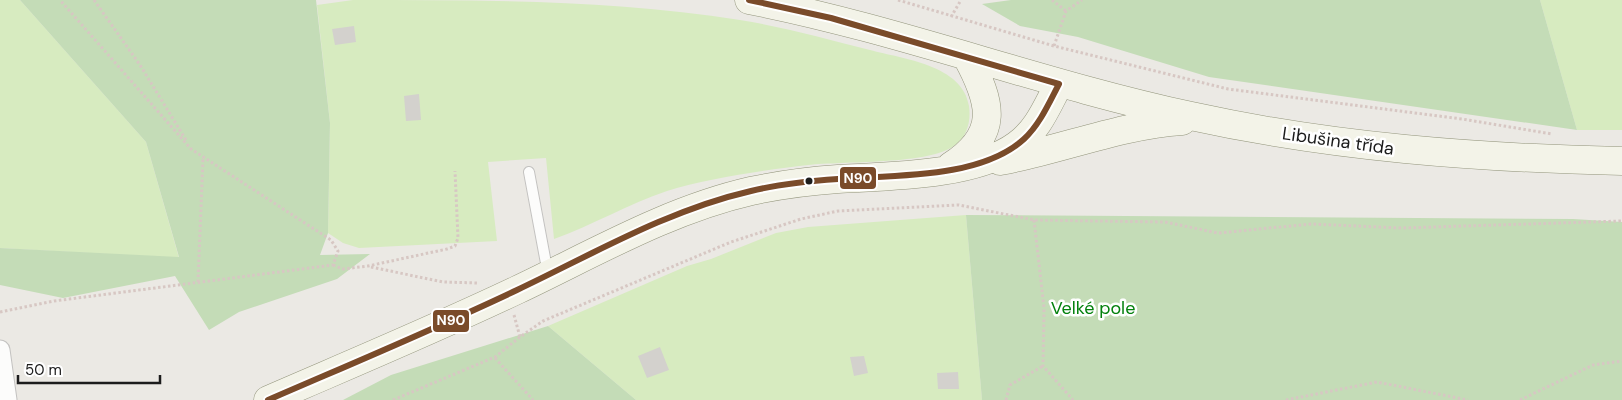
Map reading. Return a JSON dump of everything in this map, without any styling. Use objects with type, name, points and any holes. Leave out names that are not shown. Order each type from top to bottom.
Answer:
[{"type":"street","name":"Libušina třída","points":[[749,0],[831,18],[1059,84],[1206,119],[1292,135],[1394,148],[1472,155],[1622,161]]},
{"type":"street","points":[[945,170],[975,146],[985,132],[987,123],[986,97],[967,57]]},
{"type":"street","points":[[945,170],[995,156],[1017,145],[1035,128],[1059,84]]},
{"type":"street","points":[[268,400],[503,296],[662,221],[731,196],[812,182],[927,174],[1043,152],[1148,125],[1206,119]]},
{"type":"street","points":[[0,350],[7,400]]},
{"type":"lane","points":[[529,172],[548,275]]},
{"type":"path","points":[[60,0],[191,149],[331,240],[338,251],[333,265]]},
{"type":"path","points":[[94,0],[140,65],[191,149]]},
{"type":"path","points":[[898,0],[1054,46],[1228,89],[1462,119],[1556,134]]},
{"type":"path","points":[[951,17],[961,0]]},
{"type":"path","points":[[1052,0],[1066,10]]},
{"type":"path","points":[[1054,46],[1066,10],[1082,0]]},
{"type":"path","points":[[198,282],[204,157]]},
{"type":"path","points":[[0,312],[54,301],[333,265],[343,269],[368,266],[447,250],[455,246],[458,238],[455,171]]},
{"type":"path","points":[[393,400],[495,358],[520,336],[543,321],[731,242],[776,226],[823,213],[959,205],[1034,220],[1165,222],[1218,233],[1311,224],[1402,228],[1622,221]]},
{"type":"path","points":[[1034,220],[1044,308],[1043,366],[1073,400]]},
{"type":"path","points":[[368,266],[443,282],[492,283],[503,296],[514,316],[520,336]]},
{"type":"path","points":[[495,358],[533,400]]},
{"type":"path","points":[[1520,400],[1594,365],[1622,361]]},
{"type":"path","points":[[1006,400],[1010,385],[1043,366]]},
{"type":"path","points":[[1286,400],[1377,382],[1468,400]]},
{"type":"green space","points":[[0,0],[20,0],[146,142],[179,258],[0,248]]},
{"type":"green space","points":[[20,0],[316,0],[330,123],[328,233],[320,255],[370,254],[337,279],[239,312],[209,330],[175,276],[63,298],[0,285],[0,248],[179,257],[146,142]]},
{"type":"green space","points":[[353,0],[547,2],[644,8],[692,13],[773,26],[930,66],[956,81],[964,92],[969,106],[969,122],[963,137],[955,145],[927,156],[885,161],[791,167],[700,182],[653,196],[554,239],[546,158],[488,162],[497,241],[359,248],[343,243],[328,233],[330,123],[317,5]]},
{"type":"green space","points":[[1011,0],[1540,0],[1577,130],[1209,77],[1078,37],[1020,26],[982,4]]},
{"type":"green space","points":[[1540,0],[1622,0],[1622,130],[1577,130]]},
{"type":"green space","points":[[966,215],[982,400],[636,400],[548,326],[687,266],[711,259],[776,233],[808,227]]},
{"type":"green space","name":"Velké pole","points":[[966,215],[1573,219],[1622,222],[1622,400],[982,400]]},
{"type":"green space","points":[[548,326],[636,400],[343,400],[391,375]]},
{"type":"building","points":[[354,26],[356,42],[335,45],[332,29]]},
{"type":"building","points":[[419,94],[421,120],[406,121],[404,96]]},
{"type":"building","points":[[660,347],[669,370],[647,378],[638,356]]},
{"type":"building","points":[[864,356],[868,373],[854,376],[850,357]]},
{"type":"building","points":[[958,372],[959,389],[938,389],[937,373]]},
{"type":"transit line","name":"N90","points":[[268,400],[455,319],[631,234],[690,209],[720,199],[783,185],[827,180],[910,175],[961,168],[984,162],[1006,152],[1030,133],[1044,113],[1059,84],[831,18],[749,0]]}]
